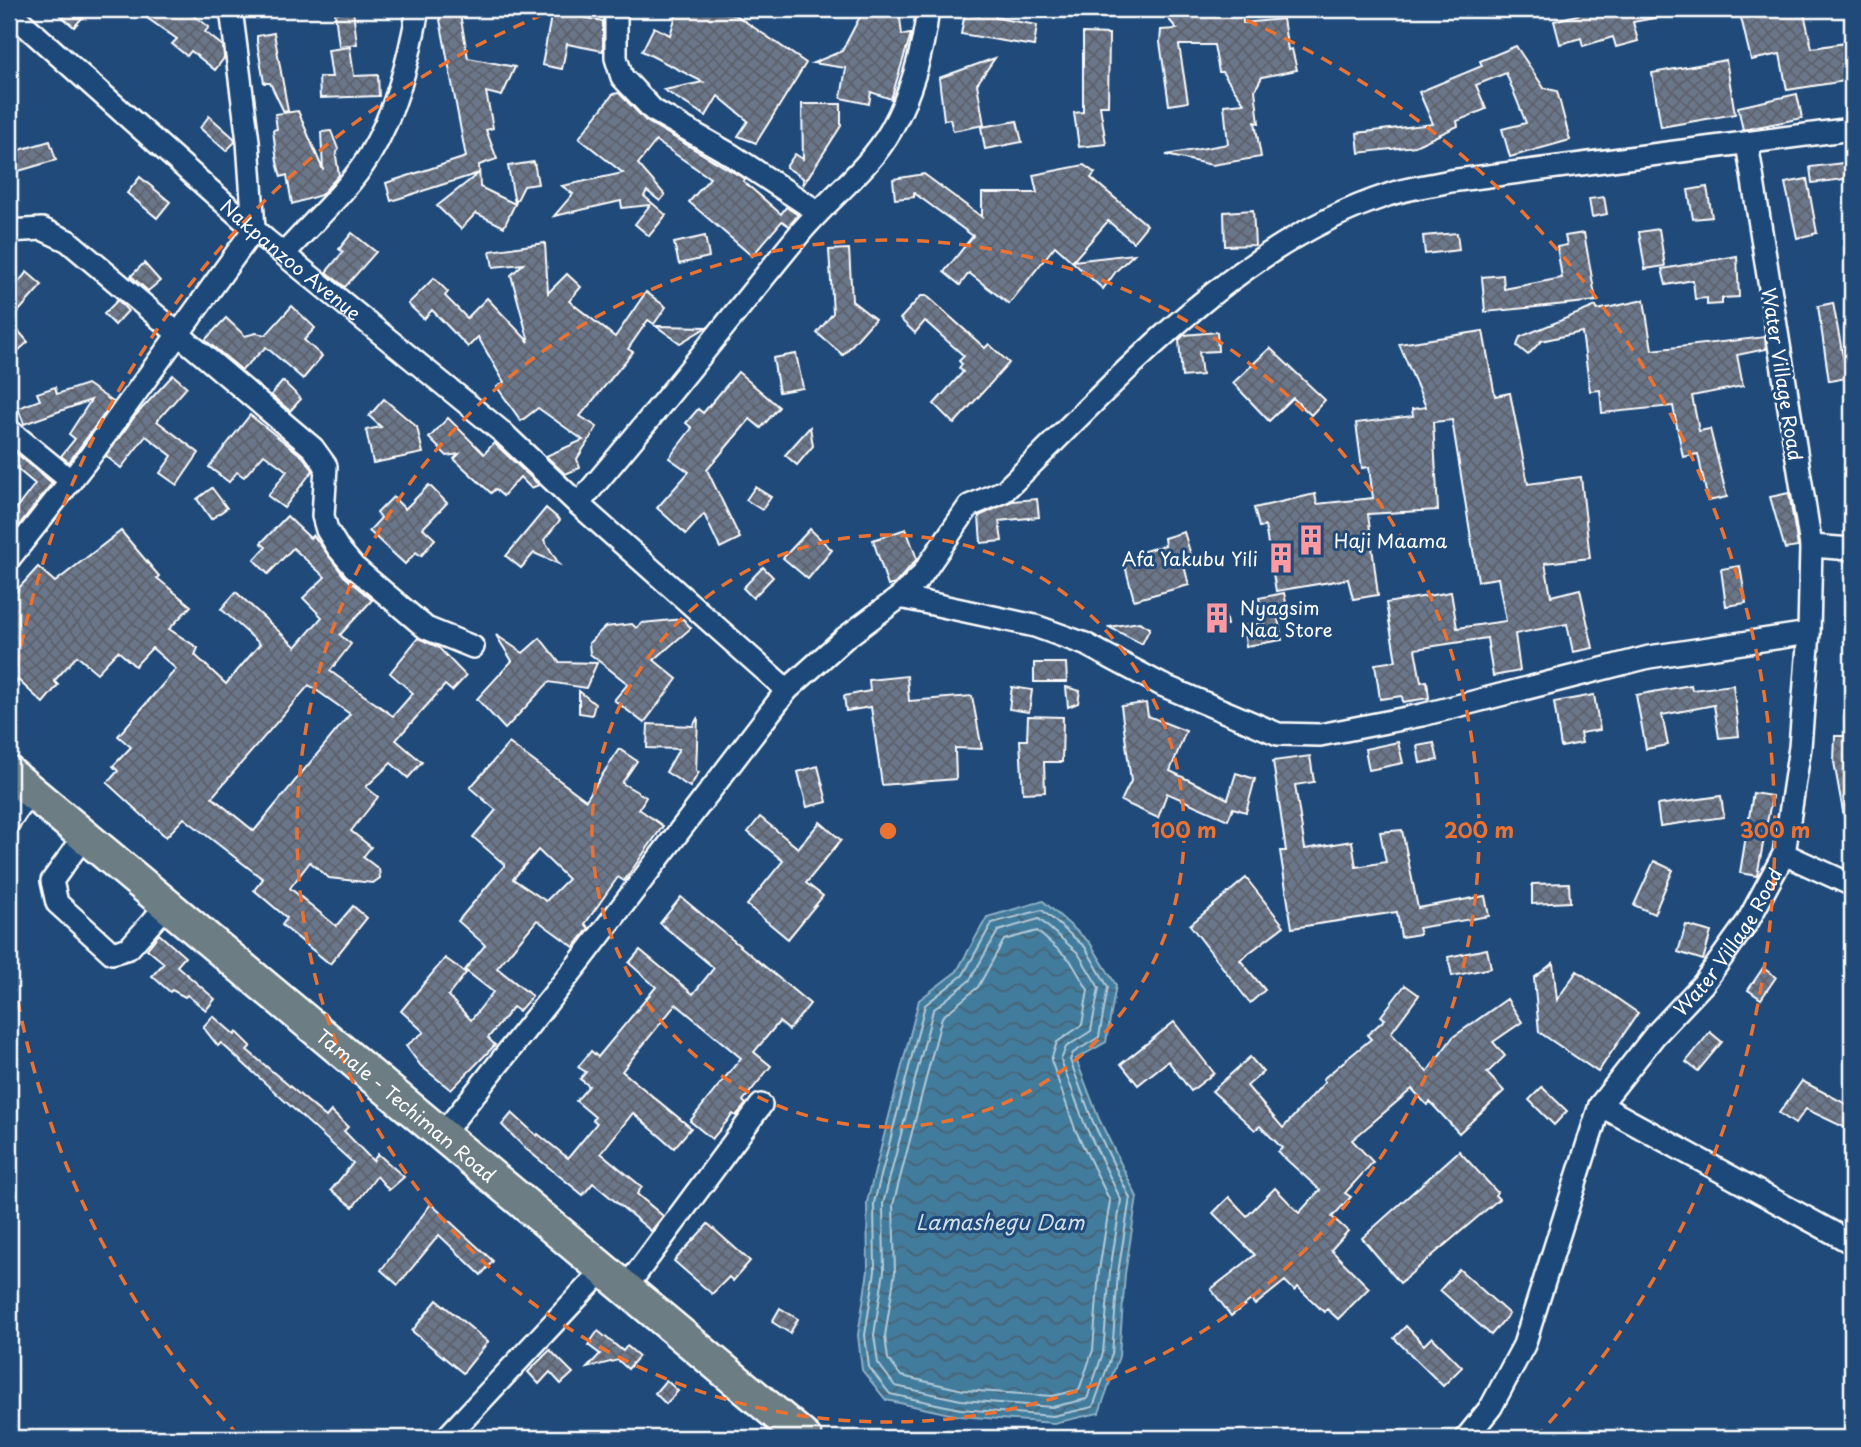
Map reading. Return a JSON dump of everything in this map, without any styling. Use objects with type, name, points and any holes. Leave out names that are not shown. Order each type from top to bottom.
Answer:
[{"type":"highway","name":"Tamale - Techiman Road","points":[[19,781],[440,1136],[805,1438]]},
{"type":"street","points":[[9,559],[71,481],[254,229],[248,141],[232,9]]},
{"type":"street","points":[[284,254],[341,193],[368,157],[389,118],[404,72],[418,9]]},
{"type":"street","points":[[616,9],[616,58],[622,77],[653,110],[730,154],[818,212]]},
{"type":"street","points":[[578,504],[720,335],[818,212],[872,158],[890,133],[918,66],[928,9]]},
{"type":"street","name":"Nakpanzoo Avenue","points":[[9,11],[254,229],[502,432],[578,504],[788,690]]},
{"type":"street","points":[[440,1136],[581,960],[788,690],[845,638],[900,597],[921,576],[969,506],[1004,491],[1177,325],[1243,270],[1323,222],[1388,194],[1450,181],[1852,129]]},
{"type":"street","name":"Water Village Road","points":[[1466,1438],[1491,1407],[1524,1345],[1601,1105],[1656,1035],[1703,984],[1748,920],[1784,854],[1800,747],[1809,633],[1811,546],[1747,143]]},
{"type":"street","points":[[9,231],[42,229],[54,233],[321,456],[326,466],[323,516],[327,530],[354,567],[426,628],[473,647]]},
{"type":"street","points":[[9,430],[71,481]]},
{"type":"street","points":[[1811,546],[1852,549]]},
{"type":"street","points":[[900,597],[1035,626],[1084,644],[1161,685],[1278,734],[1320,735],[1422,715],[1649,657],[1809,633]]},
{"type":"street","points":[[9,822],[19,781]]},
{"type":"street","points":[[85,835],[52,881],[53,893],[57,903],[112,953],[130,948],[168,904]]},
{"type":"street","points":[[1784,854],[1852,885]]},
{"type":"street","points":[[446,1438],[614,1279],[761,1105]]},
{"type":"street","points":[[1601,1105],[1852,1243]]},
{"type":"water","name":"Lamashegu Dam","points":[[1043,901],[1090,943],[1116,985],[1106,1042],[1076,1059],[1099,1119],[1137,1197],[1125,1274],[1119,1356],[1099,1413],[1054,1423],[959,1416],[886,1400],[862,1370],[858,1335],[868,1271],[867,1202],[919,1000],[957,971],[987,917]]},
{"type":"building","points":[[53,9],[90,9],[74,27]]},
{"type":"building","points":[[134,9],[185,9],[209,27],[205,32],[223,46],[224,58],[215,70],[191,51],[187,56],[172,44],[177,39]]},
{"type":"building","points":[[438,9],[459,9],[468,58],[515,67],[502,96],[486,92],[493,128],[486,130],[497,159],[479,165],[480,187],[515,204],[504,227],[476,213],[461,229],[437,206],[479,173],[391,201],[386,183],[466,157]]},
{"type":"building","points":[[678,9],[709,9],[737,16],[806,63],[756,143],[738,136],[748,121],[718,96],[706,116],[664,90],[703,82],[642,51],[654,27],[670,35]]},
{"type":"building","points":[[864,9],[899,9],[902,35],[911,34],[891,99],[871,92],[869,104],[841,98],[846,68],[813,63],[842,51]]},
{"type":"building","points":[[977,9],[994,9],[996,18],[1037,25],[1034,46],[961,34],[965,13],[979,16]]},
{"type":"building","points":[[1160,9],[1242,9],[1243,23],[1283,19],[1288,50],[1292,49],[1297,70],[1262,77],[1255,90],[1259,123],[1255,122],[1261,157],[1212,165],[1166,155],[1228,144],[1224,105],[1244,103],[1222,72],[1219,72],[1214,45],[1179,45],[1188,102],[1169,105],[1160,42],[1161,30],[1177,29]]},
{"type":"building","points":[[1599,9],[1660,9],[1660,17],[1633,22],[1638,41],[1616,47],[1613,37],[1583,46],[1581,38],[1560,44],[1554,21]]},
{"type":"building","points":[[1739,9],[1803,9],[1812,48],[1852,42],[1852,62],[1842,64],[1845,81],[1787,90],[1780,54],[1751,60]]},
{"type":"building","points":[[353,10],[357,44],[339,46],[335,13]]},
{"type":"building","points":[[552,11],[603,21],[603,51],[567,44],[562,69],[542,65]]},
{"type":"building","points":[[274,33],[288,111],[284,112],[270,83],[264,83],[257,42],[257,36]]},
{"type":"building","points":[[1083,33],[1109,34],[1108,106],[1100,106],[1106,144],[1079,147],[1074,113],[1083,112]]},
{"type":"building","points":[[1516,46],[1544,88],[1557,91],[1570,140],[1510,157],[1502,129],[1526,123],[1506,73],[1476,85],[1486,109],[1457,121],[1458,126],[1415,146],[1359,153],[1357,133],[1433,124],[1419,92],[1482,66],[1480,61]]},
{"type":"building","points":[[350,47],[354,76],[378,75],[379,96],[320,98],[319,77],[332,77],[328,50]]},
{"type":"building","points":[[995,58],[977,84],[984,125],[953,131],[950,119],[944,120],[939,78]]},
{"type":"building","points":[[1726,60],[1735,114],[1661,127],[1652,73]]},
{"type":"building","points":[[619,93],[646,121],[745,179],[743,181],[781,214],[786,207],[798,215],[789,226],[782,221],[752,256],[689,202],[710,178],[656,141],[638,164],[665,195],[660,201],[647,191],[644,196],[666,215],[649,236],[635,224],[650,205],[622,208],[621,201],[554,216],[573,194],[562,186],[623,173],[579,138],[613,94]]},
{"type":"building","points":[[1797,94],[1802,118],[1743,130],[1738,107]]},
{"type":"building","points":[[802,104],[841,104],[841,126],[803,185],[803,178],[786,167],[795,154],[803,159]]},
{"type":"building","points":[[298,111],[323,170],[321,132],[331,131],[338,149],[336,156],[339,175],[321,195],[292,204],[287,175],[281,177],[277,162],[273,130],[277,129],[275,114]]},
{"type":"building","points":[[209,116],[234,138],[235,142],[226,151],[200,128]]},
{"type":"building","points":[[1017,121],[1022,142],[985,149],[981,127]]},
{"type":"building","points":[[50,141],[56,160],[12,173],[9,153]]},
{"type":"building","points":[[534,162],[538,184],[524,186],[515,204],[508,166]]},
{"type":"building","points":[[1852,162],[1852,178],[1812,183],[1810,167]]},
{"type":"building","points":[[1084,165],[1095,173],[1091,178],[1147,225],[1133,242],[1108,221],[1073,261],[1134,254],[1117,270],[1103,289],[1055,246],[1009,304],[969,273],[960,285],[944,272],[973,236],[914,193],[914,197],[895,199],[893,179],[924,174],[982,217],[982,193],[1037,193],[1033,175]]},
{"type":"building","points":[[140,177],[170,202],[157,218],[127,193]]},
{"type":"building","points":[[1807,179],[1817,233],[1797,238],[1785,183]]},
{"type":"building","points":[[1707,187],[1712,217],[1693,219],[1688,190]]},
{"type":"building","points":[[1604,197],[1607,214],[1592,217],[1589,199]]},
{"type":"building","points":[[1253,210],[1255,245],[1225,246],[1224,212]]},
{"type":"building","points":[[1659,229],[1665,266],[1645,269],[1639,232]]},
{"type":"building","points":[[352,233],[376,252],[345,287],[326,272],[343,252],[339,249]]},
{"type":"building","points":[[1457,233],[1459,250],[1425,254],[1423,236]]},
{"type":"building","points":[[1584,233],[1596,301],[1485,312],[1482,277],[1503,275],[1504,289],[1562,278],[1557,247],[1567,245],[1565,236]]},
{"type":"building","points":[[705,236],[709,257],[679,264],[674,243]]},
{"type":"building","points":[[545,243],[548,293],[567,274],[581,287],[569,301],[615,337],[646,292],[666,307],[654,324],[648,320],[628,349],[633,352],[580,416],[597,427],[577,459],[580,468],[565,474],[546,456],[583,440],[538,408],[521,421],[497,387],[504,382],[478,337],[468,347],[432,310],[424,319],[408,304],[434,278],[448,292],[445,296],[467,318],[487,298],[529,342],[511,275],[523,264],[493,267],[490,251]]},
{"type":"building","points":[[849,249],[852,301],[875,319],[843,355],[817,333],[833,313],[829,250]]},
{"type":"building","points":[[1737,256],[1739,297],[1722,298],[1722,304],[1707,305],[1707,298],[1695,299],[1693,280],[1666,285],[1662,269]]},
{"type":"building","points":[[144,263],[160,281],[148,291],[131,276]]},
{"type":"building","points":[[27,272],[42,285],[10,321],[28,342],[9,359],[9,293]]},
{"type":"building","points":[[921,296],[927,296],[985,348],[989,344],[1009,363],[954,424],[934,404],[963,372],[959,368],[962,364],[959,361],[964,356],[925,321],[915,333],[900,319]]},
{"type":"building","points":[[118,300],[128,311],[115,325],[104,314]]},
{"type":"building","points":[[1644,300],[1652,350],[1765,337],[1766,349],[1737,355],[1743,386],[1692,396],[1699,431],[1710,429],[1727,497],[1708,501],[1698,454],[1683,457],[1673,406],[1602,413],[1600,390],[1590,391],[1582,332],[1541,341],[1528,355],[1517,346],[1520,337],[1596,306],[1597,310]]},
{"type":"building","points":[[1833,303],[1847,378],[1829,381],[1818,306]]},
{"type":"building","points":[[292,306],[315,328],[304,340],[322,356],[303,379],[266,347],[242,370],[205,340],[226,318],[245,336],[256,333],[266,335]]},
{"type":"building","points":[[656,326],[707,327],[680,343]]},
{"type":"building","points":[[1483,331],[1495,396],[1510,393],[1528,484],[1581,477],[1590,558],[1545,563],[1551,596],[1580,589],[1593,648],[1573,652],[1567,624],[1515,634],[1520,671],[1493,676],[1487,638],[1415,649],[1421,682],[1427,681],[1429,698],[1403,702],[1402,696],[1380,699],[1375,664],[1396,661],[1386,603],[1451,592],[1457,628],[1506,621],[1498,578],[1478,581],[1452,420],[1433,422],[1438,510],[1368,514],[1378,595],[1353,599],[1348,579],[1276,591],[1265,526],[1259,527],[1254,508],[1315,494],[1317,504],[1373,498],[1369,467],[1362,468],[1356,423],[1413,416],[1412,409],[1426,407],[1399,344]]},
{"type":"building","points":[[1217,332],[1218,351],[1199,352],[1202,375],[1182,377],[1179,340],[1184,335]]},
{"type":"building","points":[[1270,348],[1325,400],[1311,415],[1293,398],[1269,421],[1233,383]]},
{"type":"building","points":[[796,354],[803,388],[779,392],[773,358]]},
{"type":"building","points":[[738,372],[779,407],[761,428],[750,419],[707,470],[740,538],[720,548],[704,514],[686,534],[657,508],[689,472],[669,458],[692,428],[686,423],[698,409],[703,413]]},
{"type":"building","points":[[173,375],[187,387],[157,421],[199,453],[177,485],[160,473],[172,456],[146,436],[121,468],[106,456],[135,416]]},
{"type":"building","points":[[283,381],[301,399],[290,411],[271,395]]},
{"type":"building","points":[[87,384],[113,402],[69,462],[61,456],[75,439],[69,434],[91,400],[24,424],[18,408],[40,400],[37,393],[55,387],[57,394]]},
{"type":"building","points":[[384,399],[417,427],[423,453],[373,463],[366,430],[381,427],[369,416]]},
{"type":"building","points":[[250,415],[303,457],[313,470],[284,508],[268,496],[287,471],[264,454],[244,477],[237,472],[229,482],[209,467]]},
{"type":"building","points":[[448,418],[484,454],[494,443],[539,485],[531,488],[520,477],[503,496],[495,489],[491,493],[454,459],[459,454],[447,456],[429,438]]},
{"type":"building","points":[[810,427],[813,446],[797,465],[785,455]]},
{"type":"building","points":[[9,447],[52,483],[9,538],[9,518],[35,484],[9,462]]},
{"type":"building","points":[[429,485],[447,503],[423,528],[435,539],[421,556],[416,552],[405,564],[369,531],[381,518],[377,513],[393,497],[405,509]]},
{"type":"building","points":[[755,487],[771,497],[762,510],[746,500]]},
{"type":"building","points":[[212,488],[227,508],[211,519],[197,499]]},
{"type":"building","points":[[1789,493],[1798,547],[1785,549],[1770,497]]},
{"type":"building","points":[[1037,499],[1039,517],[999,521],[1002,541],[981,543],[979,516],[1012,501]]},
{"type":"building","points":[[546,508],[560,520],[544,540],[559,564],[534,553],[521,568],[506,556]]},
{"type":"building","points":[[287,516],[310,538],[313,535],[344,576],[372,600],[340,635],[351,644],[330,671],[393,716],[413,693],[390,673],[418,638],[438,647],[466,676],[452,691],[445,685],[396,740],[422,762],[408,778],[391,763],[366,787],[378,797],[351,831],[371,847],[363,857],[379,869],[380,878],[373,883],[329,878],[310,862],[290,888],[336,926],[353,906],[367,918],[330,964],[282,925],[287,918],[254,890],[263,879],[184,818],[166,837],[107,783],[118,771],[113,766],[131,747],[118,736],[176,669],[152,648],[135,666],[118,651],[97,673],[77,656],[54,681],[58,685],[43,703],[18,680],[9,690],[9,599],[38,567],[55,582],[121,531],[159,576],[157,578],[191,606],[169,629],[198,648],[195,655],[226,684],[260,644],[221,609],[236,592],[296,647],[322,617],[303,598],[325,577],[293,548],[268,574],[254,560],[266,547],[261,543]],"holes":[[[309,685],[350,714],[254,831],[212,797]]]},
{"type":"building","points":[[810,529],[832,550],[808,579],[783,558]]},
{"type":"building","points":[[906,529],[917,559],[895,584],[888,586],[873,540]]},
{"type":"building","points":[[1184,532],[1191,555],[1182,558],[1189,585],[1134,600],[1124,562],[1142,556],[1141,552],[1165,545],[1164,538]]},
{"type":"building","points":[[1740,566],[1746,603],[1726,606],[1721,569]]},
{"type":"building","points":[[763,567],[773,577],[753,598],[743,588]]},
{"type":"building","points":[[1284,593],[1288,612],[1277,614],[1282,640],[1246,646],[1243,626],[1264,623],[1259,598]]},
{"type":"building","name":"Nyagsim Naa Store","points":[[1224,609],[1227,625],[1209,627],[1206,611]]},
{"type":"building","points":[[683,619],[691,628],[654,660],[677,679],[644,723],[614,700],[628,684],[590,654],[589,643],[605,627],[632,624],[636,628],[642,623]]},
{"type":"building","points":[[1139,622],[1150,628],[1142,644],[1109,627]]},
{"type":"building","points":[[496,635],[523,653],[540,638],[559,662],[597,663],[586,688],[549,682],[505,729],[477,699],[512,661]]},
{"type":"building","points":[[1034,663],[1066,663],[1067,682],[1034,682]]},
{"type":"building","points":[[907,676],[909,701],[972,696],[982,749],[955,748],[956,779],[882,785],[871,707],[846,711],[844,696],[870,691],[869,680]]},
{"type":"building","points":[[1691,685],[1692,690],[1733,685],[1739,736],[1719,738],[1714,705],[1662,715],[1668,745],[1646,749],[1636,695]]},
{"type":"building","points":[[1012,687],[1032,690],[1029,712],[1009,709]]},
{"type":"building","points":[[1066,687],[1080,691],[1078,703],[1068,707]]},
{"type":"building","points":[[579,691],[595,704],[592,715],[579,713]]},
{"type":"building","points":[[1594,695],[1600,730],[1580,733],[1582,743],[1561,747],[1554,702]]},
{"type":"building","points":[[1146,703],[1148,716],[1186,731],[1170,771],[1228,799],[1236,773],[1255,779],[1246,812],[1233,808],[1228,820],[1167,793],[1158,818],[1121,801],[1131,781],[1121,706]]},
{"type":"building","points":[[1028,716],[1063,717],[1062,762],[1044,762],[1045,792],[1023,793],[1020,740],[1027,740]]},
{"type":"building","points":[[698,717],[696,771],[699,772],[690,787],[666,772],[679,749],[647,748],[648,724],[693,726]]},
{"type":"building","points":[[1835,736],[1852,736],[1852,816],[1844,817],[1834,762]]},
{"type":"building","points":[[1398,742],[1403,763],[1369,770],[1365,749]]},
{"type":"building","points":[[509,743],[586,800],[619,749],[637,761],[622,783],[646,797],[639,809],[663,826],[624,881],[618,877],[585,924],[589,928],[574,947],[537,920],[497,968],[532,996],[519,1011],[513,1007],[488,1038],[495,1045],[451,1090],[421,1066],[406,1046],[424,1032],[401,1011],[445,958],[466,973],[448,996],[471,1020],[493,992],[465,970],[485,945],[458,921],[505,865],[473,837],[496,810],[470,788]],"holes":[[[538,850],[568,879],[546,901],[513,879]]]},
{"type":"building","points":[[1434,743],[1438,760],[1420,763],[1417,746]]},
{"type":"building","points":[[1310,756],[1314,782],[1295,785],[1305,849],[1352,841],[1356,867],[1386,862],[1380,832],[1402,830],[1418,908],[1485,896],[1489,916],[1418,928],[1420,934],[1401,937],[1397,912],[1292,928],[1280,851],[1286,851],[1273,761]]},
{"type":"building","points":[[818,766],[827,802],[807,807],[798,772]]},
{"type":"building","points":[[1753,793],[1772,796],[1757,876],[1740,873]]},
{"type":"building","points":[[1721,796],[1724,817],[1660,826],[1657,805]]},
{"type":"building","points":[[760,817],[798,848],[820,822],[841,840],[806,883],[823,896],[788,939],[747,905],[783,861],[748,832]]},
{"type":"building","points":[[1654,861],[1673,870],[1654,914],[1634,905]]},
{"type":"building","points":[[1246,878],[1284,926],[1240,960],[1265,990],[1250,1003],[1190,925]]},
{"type":"building","points":[[1569,883],[1570,902],[1532,904],[1532,884]]},
{"type":"building","points":[[681,897],[810,1004],[789,1030],[779,1022],[754,1052],[771,1066],[743,1101],[746,1104],[736,1116],[733,1114],[712,1139],[690,1121],[741,1058],[676,1004],[622,1071],[691,1128],[674,1148],[633,1113],[601,1153],[642,1187],[637,1194],[663,1216],[651,1231],[593,1183],[583,1195],[526,1149],[502,1125],[512,1113],[537,1136],[538,1134],[568,1158],[597,1123],[593,1120],[595,1117],[576,1101],[589,1086],[580,1079],[586,1072],[578,1067],[591,1051],[598,1057],[656,987],[629,963],[640,950],[693,994],[714,968],[660,923]]},
{"type":"building","points":[[1686,925],[1711,932],[1703,960],[1678,952]]},
{"type":"building","points":[[159,934],[185,957],[177,966],[215,999],[206,1010],[187,995],[185,997],[172,990],[170,992],[152,976],[164,963],[147,949]]},
{"type":"building","points":[[1487,949],[1491,968],[1452,976],[1448,957]]},
{"type":"building","points":[[1553,963],[1557,1000],[1577,971],[1638,1013],[1598,1072],[1539,1032],[1534,978]]},
{"type":"building","points":[[1763,968],[1776,977],[1761,999],[1748,990]]},
{"type":"building","points":[[1405,985],[1419,995],[1391,1033],[1427,1072],[1453,1037],[1507,999],[1522,1022],[1493,1042],[1505,1056],[1487,1073],[1504,1091],[1459,1133],[1430,1102],[1427,1105],[1412,1089],[1352,1140],[1373,1162],[1345,1193],[1351,1197],[1332,1217],[1348,1231],[1331,1250],[1369,1288],[1338,1319],[1327,1309],[1324,1312],[1298,1287],[1295,1291],[1285,1281],[1255,1305],[1251,1300],[1231,1316],[1211,1289],[1255,1255],[1213,1213],[1229,1197],[1247,1216],[1275,1188],[1299,1213],[1320,1190],[1278,1152],[1282,1148],[1260,1126],[1255,1130],[1212,1091],[1250,1057],[1263,1072],[1247,1086],[1283,1128],[1325,1082],[1323,1079],[1371,1039],[1367,1035],[1385,1019],[1381,1016]]},
{"type":"building","points":[[213,1016],[235,1035],[237,1032],[251,1046],[247,1050],[326,1117],[331,1111],[348,1127],[344,1131],[373,1161],[378,1154],[404,1177],[389,1190],[377,1176],[353,1207],[331,1190],[353,1163],[221,1043],[218,1046],[203,1027]]},
{"type":"building","points":[[1174,1022],[1214,1073],[1191,1091],[1168,1061],[1138,1085],[1121,1064]]},
{"type":"building","points":[[1710,1032],[1722,1042],[1698,1071],[1686,1062]]},
{"type":"building","points":[[1802,1081],[1852,1107],[1852,1131],[1806,1109],[1795,1124],[1779,1113]]},
{"type":"building","points":[[1542,1087],[1567,1111],[1554,1125],[1529,1100]]},
{"type":"building","points":[[1459,1151],[1497,1192],[1495,1195],[1499,1199],[1400,1283],[1362,1238]]},
{"type":"building","points":[[431,1204],[493,1261],[481,1275],[439,1235],[398,1285],[381,1270]]},
{"type":"building","points":[[708,1224],[750,1261],[733,1281],[729,1277],[712,1294],[674,1261]]},
{"type":"building","points":[[1459,1269],[1509,1314],[1491,1335],[1440,1290]]},
{"type":"building","points":[[437,1300],[488,1342],[463,1373],[412,1331]]},
{"type":"building","points":[[780,1308],[798,1319],[790,1333],[772,1322]]},
{"type":"building","points":[[1406,1326],[1424,1345],[1432,1337],[1462,1367],[1443,1386],[1394,1338]]},
{"type":"building","points":[[598,1331],[623,1351],[627,1346],[639,1356],[628,1369],[618,1360],[587,1368],[600,1354],[588,1345]]},
{"type":"building","points":[[550,1350],[573,1373],[561,1384],[550,1372],[539,1384],[528,1372]]},
{"type":"building","points":[[666,1380],[678,1391],[666,1404],[655,1393]]},
{"type":"place","name":"Haji Maama","points":[[1311,540]]},
{"type":"place","name":"Afa Yakubu Yili","points":[[1281,558]]},
{"type":"place","name":"Nyagsim Naa Store","points":[[1217,618]]}]
